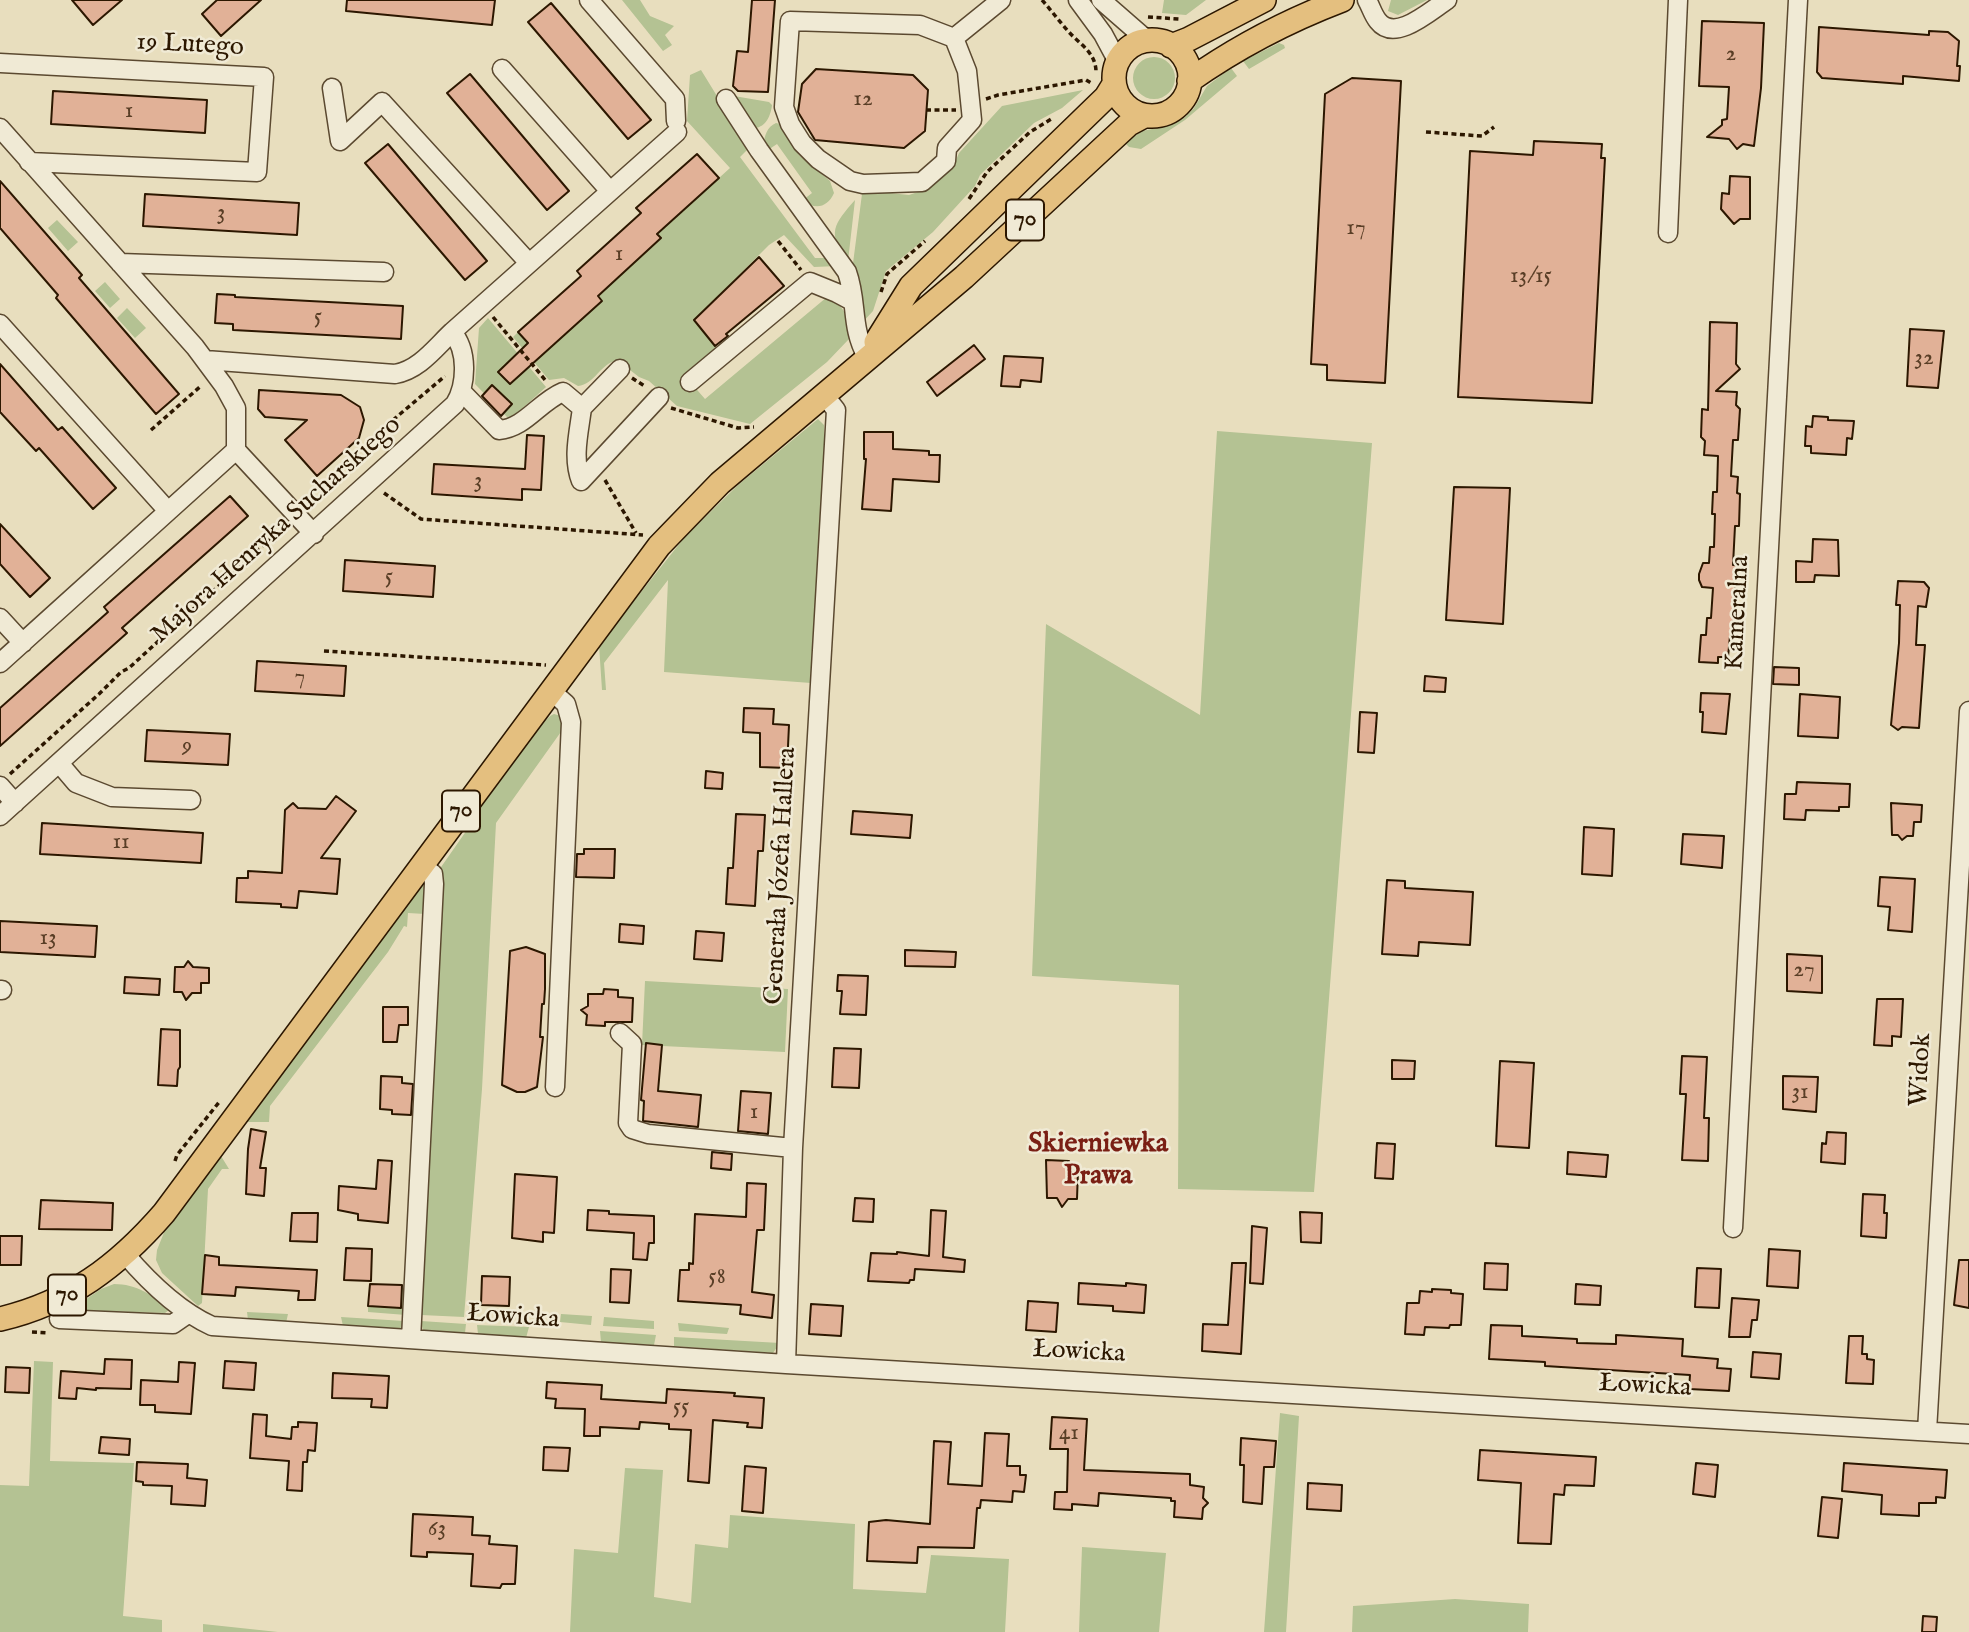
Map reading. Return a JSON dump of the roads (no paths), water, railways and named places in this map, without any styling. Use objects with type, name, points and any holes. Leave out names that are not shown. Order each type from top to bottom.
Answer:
[{"type":"main road","points":[[1171,46],[1185,61],[1189,81],[1187,92],[1175,108],[1155,116],[1144,116],[1128,108],[1121,101],[1108,76],[1125,52],[1135,44],[1148,41],[1171,46],[1264,0]]},
{"type":"main road","points":[[1189,81],[1228,54],[1267,32],[1342,0]]},
{"type":"main road","name":"70","points":[[867,357],[911,286],[1106,97],[1108,76]]},
{"type":"main road","name":"70","points":[[0,1319],[30,1312],[78,1289],[125,1254],[164,1213],[659,546],[720,483],[964,277],[1129,124],[1144,116]]},
{"type":"street","points":[[205,360],[395,374],[405,372],[415,366],[609,190],[677,126],[675,99],[589,0]]},
{"type":"street","points":[[954,38],[1001,0]]},
{"type":"street","points":[[1078,0],[1102,34],[1108,76]]},
{"type":"street","points":[[1101,0],[1148,41]]},
{"type":"street","points":[[1367,0],[1379,23],[1390,29],[1399,29],[1411,23],[1447,0]]},
{"type":"street","points":[[1668,233],[1678,0]]},
{"type":"street","name":"Kameralna","points":[[1733,1228],[1798,0]]},
{"type":"street","points":[[790,21],[920,25],[954,38],[967,71],[972,120],[947,149],[946,161],[922,182],[863,184],[850,181],[818,159],[790,124],[784,107],[790,21]]},
{"type":"street","name":"19 Lutego","points":[[0,62],[264,77],[257,172],[29,162]]},
{"type":"street","points":[[502,69],[609,190]]},
{"type":"street","points":[[332,88],[340,141],[382,103],[529,263]]},
{"type":"street","points":[[726,99],[759,150],[847,272],[853,289],[852,301],[858,340],[867,357]]},
{"type":"street","points":[[0,128],[205,360],[236,408],[236,450],[314,534]]},
{"type":"street","points":[[120,263],[384,272]]},
{"type":"street","points":[[690,382],[810,282],[852,301]]},
{"type":"street","points":[[0,324],[168,511]]},
{"type":"street","points":[[452,332],[462,348],[461,391],[499,430],[514,429],[550,397],[563,392],[582,408]]},
{"type":"street","points":[[620,369],[582,408],[576,456],[576,469],[581,481],[659,397]]},
{"type":"street","name":"Majora Henryka Sucharskiego","points":[[0,816],[314,534],[455,404],[461,391]]},
{"type":"street","name":"Generała Józefa Hallera","points":[[786,1364],[793,1148],[836,410],[825,396]]},
{"type":"street","points":[[0,663],[236,450]]},
{"type":"street","points":[[0,618],[23,643]]},
{"type":"street","points":[[555,1087],[571,722],[556,683]]},
{"type":"street","name":"Widok","points":[[1927,1431],[1969,711]]},
{"type":"street","points":[[59,763],[76,783],[112,797],[191,800]]},
{"type":"street","points":[[3,782],[15,803]]},
{"type":"street","points":[[411,1339],[434,884],[433,874],[421,865]]},
{"type":"street","points":[[620,1033],[632,1044],[628,1123],[632,1129],[648,1134],[793,1148]]},
{"type":"street","name":"Łowicka","points":[[125,1254],[190,1313],[212,1326],[786,1364],[1969,1434]]},
{"type":"street","points":[[59,1319],[173,1324],[190,1313]]},
{"type":"district","name":"Skierniewka Prawa","points":[[1098,1161]]}]
